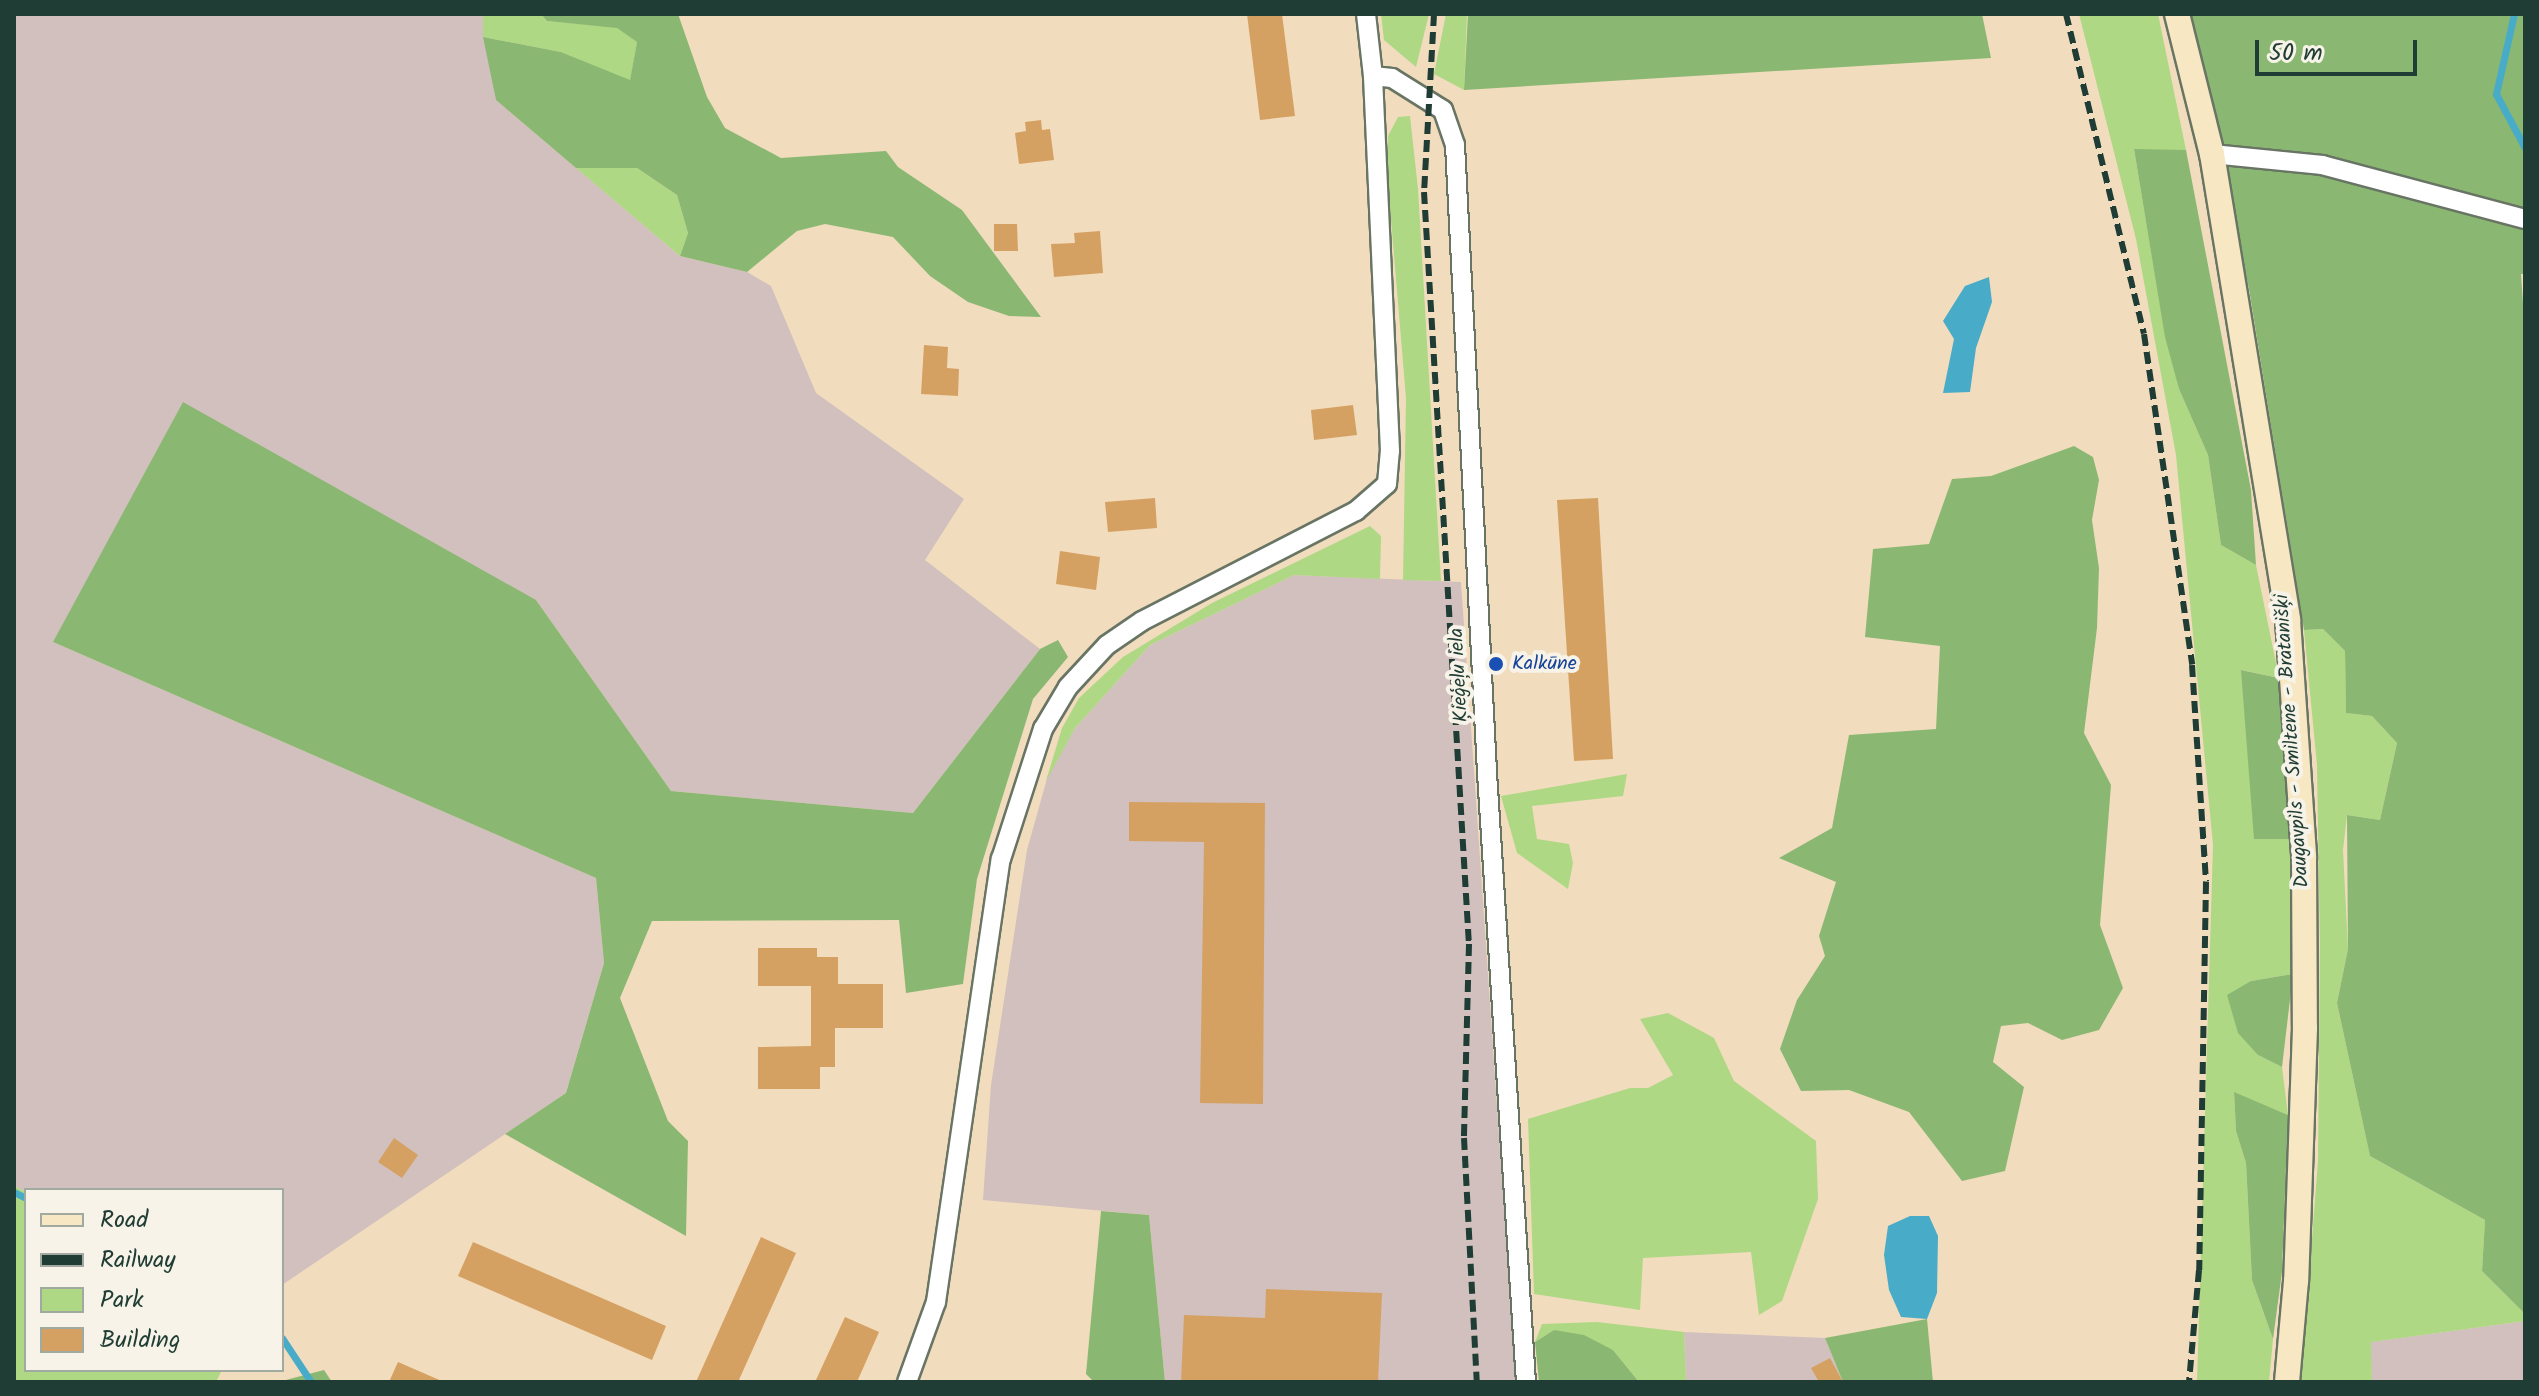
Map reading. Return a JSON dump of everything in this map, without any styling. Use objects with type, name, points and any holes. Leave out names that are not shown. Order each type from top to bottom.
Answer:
[{"type":"main road","name":"Daugavpils - Smiltene - Bratanišķi","points":[[2177,14],[2212,154],[2288,620],[2304,857],[2302,1167],[2287,1382]]},
{"type":"street","points":[[907,1382],[936,1302],[1001,859],[1043,729],[1068,687],[1107,645],[1142,621],[1356,511],[1387,484],[1390,451],[1373,76],[1366,14]]},
{"type":"street","name":"Ķieģeļu iela","points":[[1373,76],[1392,78],[1443,110],[1455,145],[1487,773],[1526,1382]]},
{"type":"street","points":[[2212,154],[2322,165],[2525,219]]},
{"type":"shaded area","points":[[14,14],[483,14],[496,100],[680,256],[747,272],[771,286],[816,393],[964,499],[925,560],[1040,649],[913,813],[671,791],[536,600],[53,642],[596,878],[604,963],[566,1093],[284,1284],[284,1188],[24,1188],[24,1191],[14,1186]]},
{"type":"shaded area","points":[[1294,575],[1461,582],[1516,1382],[1165,1382],[1149,1215],[983,1200],[991,1085],[1027,850],[1048,775],[1075,728],[1150,645]]},
{"type":"shaded area","points":[[2525,1321],[2525,1382],[2372,1382],[2370,1342]]},
{"type":"shaded area","points":[[1684,1332],[1825,1338],[1843,1382],[1686,1382]]},
{"type":"green space","points":[[483,14],[541,14],[547,21],[617,27],[637,42],[630,81],[561,52],[483,37]]},
{"type":"green space","points":[[541,14],[678,14],[707,97],[725,128],[781,158],[886,151],[898,167],[962,210],[1041,317],[1009,316],[968,302],[930,276],[893,237],[825,224],[797,231],[747,272],[680,256],[688,233],[677,195],[637,168],[576,168],[496,100],[483,37],[561,52],[630,80],[637,42],[617,28],[547,21]]},
{"type":"green space","points":[[1381,14],[1429,14],[1416,67],[1384,40]]},
{"type":"green space","points":[[1446,14],[1467,14],[1464,90],[1434,74]]},
{"type":"green space","points":[[1468,14],[1982,14],[1991,58],[1464,90]]},
{"type":"green space","points":[[2079,14],[2158,14],[2186,150],[2134,150],[2162,316],[2179,389],[2208,455],[2221,545],[2256,565],[2279,678],[2242,670],[2255,839],[2294,839],[2293,974],[2251,981],[2258,1055],[2282,1067],[2288,1115],[2234,1093],[2236,1131],[2246,1163],[2252,1280],[2273,1339],[2269,1382],[2197,1382],[2213,845],[2176,455],[2136,239]]},
{"type":"green space","points":[[2190,14],[2525,14],[2525,274],[2521,274],[2525,333],[2525,1314],[2482,1271],[2485,1220],[2370,1156],[2337,1003],[2348,949],[2347,815],[2380,820],[2397,743],[2372,716],[2346,713],[2345,651],[2323,629],[2304,630],[2249,289]]},
{"type":"green space","points":[[1410,116],[1418,189],[1441,581],[1403,580],[1406,398],[1387,172],[1388,136],[1398,117]]},
{"type":"green space","points":[[2134,149],[2186,150],[2251,490],[2256,565],[2221,545],[2208,455],[2179,389],[2165,337]]},
{"type":"green space","points":[[576,168],[637,168],[677,195],[688,233],[680,256]]},
{"type":"green space","points":[[183,402],[536,600],[671,791],[913,813],[1040,649],[1058,640],[1068,657],[1033,699],[977,879],[963,984],[906,993],[899,920],[652,921],[620,998],[668,1121],[688,1141],[686,1236],[505,1134],[566,1093],[604,963],[596,878],[53,642]]},
{"type":"green space","points":[[2074,446],[2093,457],[2099,480],[2092,520],[2099,568],[2097,628],[2084,733],[2111,785],[2100,925],[2123,988],[2099,1030],[2062,1040],[2028,1023],[2001,1026],[1993,1062],[2024,1087],[2005,1171],[1962,1181],[1909,1112],[1849,1090],[1801,1091],[1780,1049],[1797,1000],[1825,956],[1819,936],[1836,882],[1779,858],[1832,828],[1849,735],[1936,729],[1940,646],[1865,637],[1873,549],[1929,544],[1952,479],[1991,476]]},
{"type":"green space","points":[[1370,526],[1381,536],[1380,579],[1294,575],[1150,645],[1075,728],[1046,781],[1062,728],[1079,698],[1123,657],[1212,603]]},
{"type":"green space","points":[[2323,629],[2345,651],[2346,713],[2372,716],[2397,743],[2380,820],[2347,815],[2343,850],[2348,949],[2337,1003],[2370,1156],[2485,1220],[2482,1271],[2525,1314],[2525,1321],[2371,1342],[2372,1382],[2301,1382],[2318,1161],[2320,945],[2317,765],[2304,630]]},
{"type":"green space","points":[[2241,670],[2279,678],[2294,839],[2254,839]]},
{"type":"green space","points":[[1627,774],[1623,796],[1532,806],[1537,839],[1569,844],[1573,863],[1568,889],[1517,853],[1501,796]]},
{"type":"green space","points":[[2293,974],[2282,1067],[2258,1055],[2238,1033],[2227,995],[2251,981]]},
{"type":"green space","points":[[1668,1013],[1714,1038],[1734,1081],[1816,1141],[1818,1199],[1782,1301],[1759,1315],[1751,1252],[1643,1258],[1640,1310],[1534,1294],[1528,1119],[1630,1088],[1648,1088],[1673,1075],[1640,1019]]},
{"type":"green space","points":[[2234,1092],[2288,1115],[2282,1272],[2273,1339],[2252,1280],[2246,1163],[2236,1131]]},
{"type":"green space","points":[[14,1186],[24,1191],[24,1372],[221,1372],[216,1382],[14,1382]]},
{"type":"green space","points":[[1101,1211],[1149,1215],[1165,1382],[1094,1382],[1086,1374]]},
{"type":"green space","points":[[1927,1319],[1933,1382],[1843,1382],[1825,1338]]},
{"type":"green space","points":[[1597,1322],[1684,1332],[1686,1382],[1639,1382],[1613,1350],[1554,1330],[1535,1342],[1542,1324]]},
{"type":"green space","points":[[1554,1330],[1584,1335],[1613,1350],[1639,1382],[1539,1382],[1535,1342]]},
{"type":"green space","points":[[324,1370],[332,1382],[278,1382]]},
{"type":"water","points":[[1989,277],[1992,302],[1976,348],[1970,392],[1943,393],[1954,339],[1943,321],[1965,286]]},
{"type":"water","points":[[1910,1216],[1929,1216],[1938,1236],[1937,1293],[1927,1319],[1901,1317],[1889,1290],[1884,1255],[1888,1226]]},
{"type":"building","points":[[1247,14],[1282,14],[1295,116],[1260,120]]},
{"type":"building","points":[[1041,120],[1042,130],[1050,129],[1054,160],[1019,164],[1015,133],[1026,131],[1025,122]]},
{"type":"building","points":[[994,224],[1017,224],[1018,251],[994,251]]},
{"type":"building","points":[[1100,231],[1103,273],[1054,277],[1051,244],[1075,243],[1074,233]]},
{"type":"building","points":[[924,345],[948,347],[947,368],[959,369],[958,396],[921,394]]},
{"type":"building","points":[[1353,405],[1357,435],[1314,440],[1311,410]]},
{"type":"building","points":[[1155,498],[1157,528],[1108,532],[1105,502]]},
{"type":"building","points":[[1598,498],[1613,759],[1574,761],[1557,500]]},
{"type":"building","points":[[1060,551],[1100,557],[1096,590],[1056,584]]},
{"type":"building","points":[[1129,802],[1265,803],[1263,1104],[1200,1103],[1204,842],[1129,841]]},
{"type":"building","points":[[758,948],[817,948],[817,957],[838,957],[838,984],[883,984],[883,1028],[835,1028],[835,1067],[820,1067],[820,1089],[758,1089],[758,1047],[811,1046],[811,986],[758,986]]},
{"type":"building","points":[[394,1138],[418,1155],[402,1178],[378,1162]]},
{"type":"building","points":[[761,1237],[796,1253],[738,1382],[696,1382]]},
{"type":"building","points":[[473,1242],[666,1326],[652,1360],[458,1276]]},
{"type":"building","points":[[1266,1289],[1382,1293],[1378,1382],[1181,1382],[1184,1315],[1265,1318]]},
{"type":"building","points":[[845,1317],[879,1332],[857,1382],[815,1382]]},
{"type":"building","points":[[1830,1358],[1843,1382],[1819,1382],[1811,1368]]},
{"type":"building","points":[[398,1362],[444,1382],[389,1382]]},
{"type":"waterway","points":[[2514,14],[2496,94],[2525,148]]},
{"type":"waterway","points":[[14,1192],[24,1197]]},
{"type":"waterway","points":[[284,1341],[311,1382]]},
{"type":"railway","points":[[1434,14],[1424,192],[1469,944],[1464,1138],[1477,1382]]},
{"type":"railway","points":[[2066,14],[2144,334],[2192,665],[2206,882],[2199,1270],[2189,1382]]},
{"type":"place","name":"Kalkūne","points":[[1496,664]]}]
